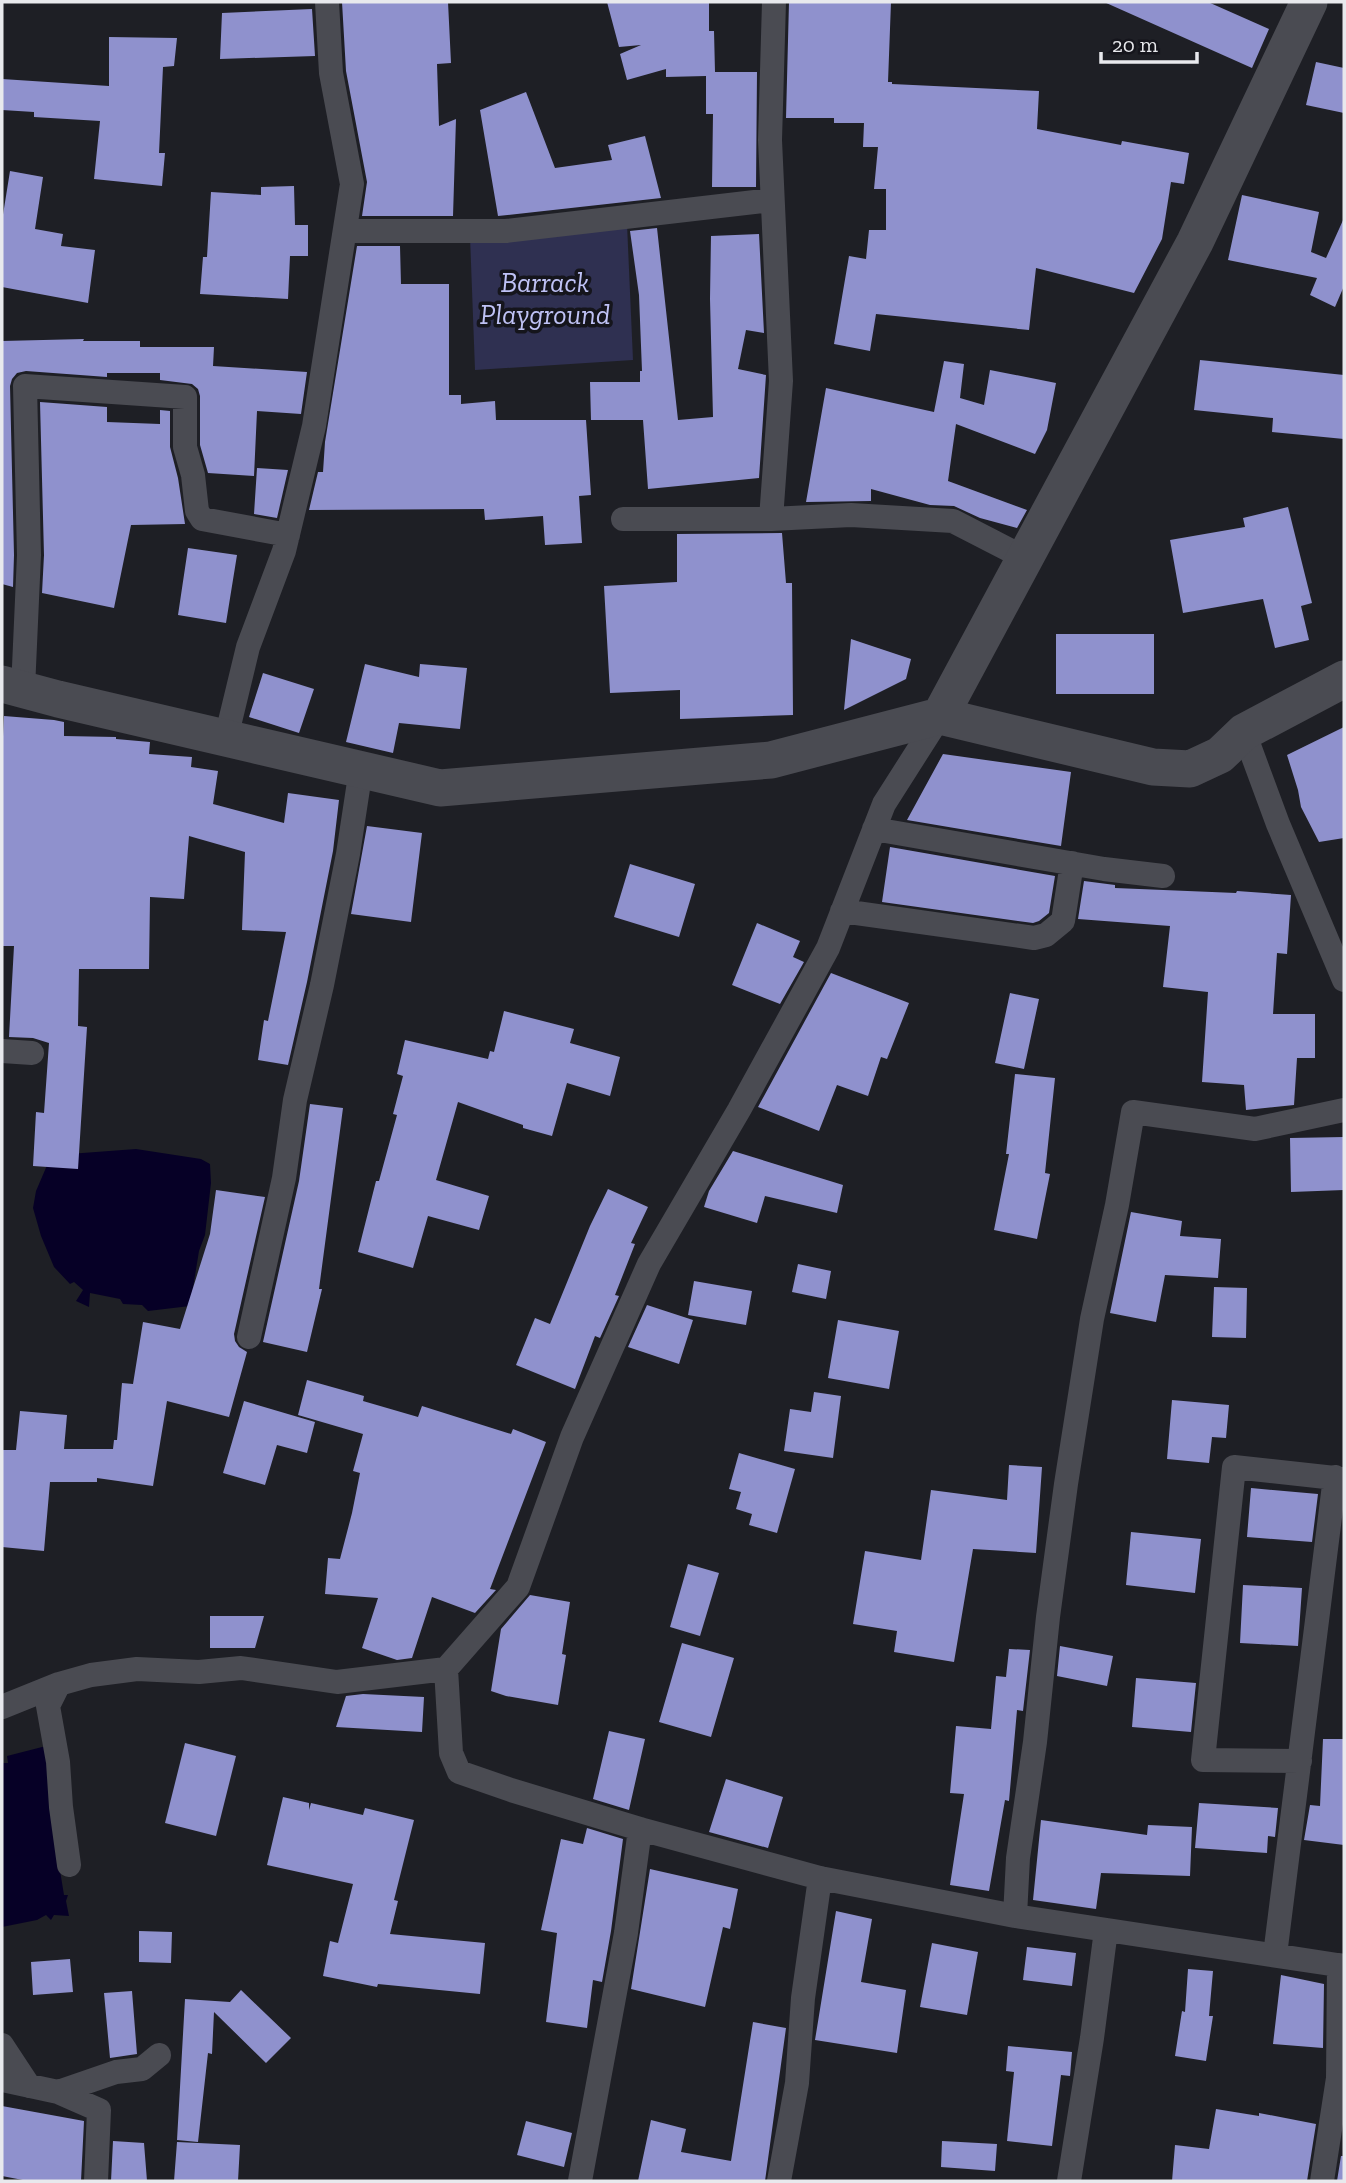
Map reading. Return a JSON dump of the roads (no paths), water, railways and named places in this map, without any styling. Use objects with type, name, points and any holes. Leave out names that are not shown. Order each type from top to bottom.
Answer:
[{"type":"main road","points":[[940,716],[1195,242],[1309,2]]},
{"type":"main road","points":[[12,687],[440,788],[771,760],[940,716],[1153,767],[1190,769],[1220,755],[1244,732],[1344,679]]},
{"type":"street","points":[[226,738],[248,647],[284,551],[314,426],[352,184],[331,73],[327,2]]},
{"type":"street","points":[[771,519],[781,381],[769,140],[774,2]]},
{"type":"street","points":[[345,231],[506,231],[771,200]]},
{"type":"street","points":[[12,687],[29,555],[25,386],[185,397],[185,447],[193,475],[197,512],[202,519],[288,535]]},
{"type":"street","points":[[624,519],[771,519],[851,515],[953,521],[1025,558]]},
{"type":"street","points":[[2,1707],[59,1684],[91,1675],[137,1669],[199,1672],[241,1668],[337,1682],[446,1669],[518,1587],[572,1437],[649,1264],[739,1110],[828,948],[884,804],[940,716]]},
{"type":"street","points":[[1244,732],[1278,824],[1344,980]]},
{"type":"street","points":[[249,1337],[284,1178],[295,1100],[322,985],[348,853],[361,769]]},
{"type":"street","points":[[874,829],[1163,876]]},
{"type":"street","points":[[842,911],[1034,938],[1045,935],[1063,921],[1072,863]]},
{"type":"street","points":[[2,1051],[32,1053]]},
{"type":"street","points":[[1015,1916],[1018,1858],[1066,1484],[1092,1319],[1117,1205],[1133,1112],[1255,1129],[1344,1110]]},
{"type":"street","points":[[1275,1955],[1340,1478],[1234,1467],[1203,1760],[1300,1762]]},
{"type":"street","points":[[446,1669],[451,1753],[459,1772],[511,1790],[640,1829],[820,1878],[1015,1916],[1341,1966],[1338,2078],[1322,2181]]},
{"type":"street","points":[[59,1684],[48,1706],[58,1762],[69,1865]]},
{"type":"street","points":[[580,2181],[626,1933],[640,1829]]},
{"type":"street","points":[[779,2181],[797,2083],[803,1998],[820,1878]]},
{"type":"street","points":[[1069,2181],[1106,1930]]},
{"type":"street","points":[[2,2045],[29,2086]]},
{"type":"street","points":[[58,2092],[116,2072],[142,2069],[159,2055]]},
{"type":"street","points":[[2,2080],[58,2092],[99,2110],[96,2181]]},
{"type":"park label","name":"Barrack Playground","points":[[545,298]]}]
